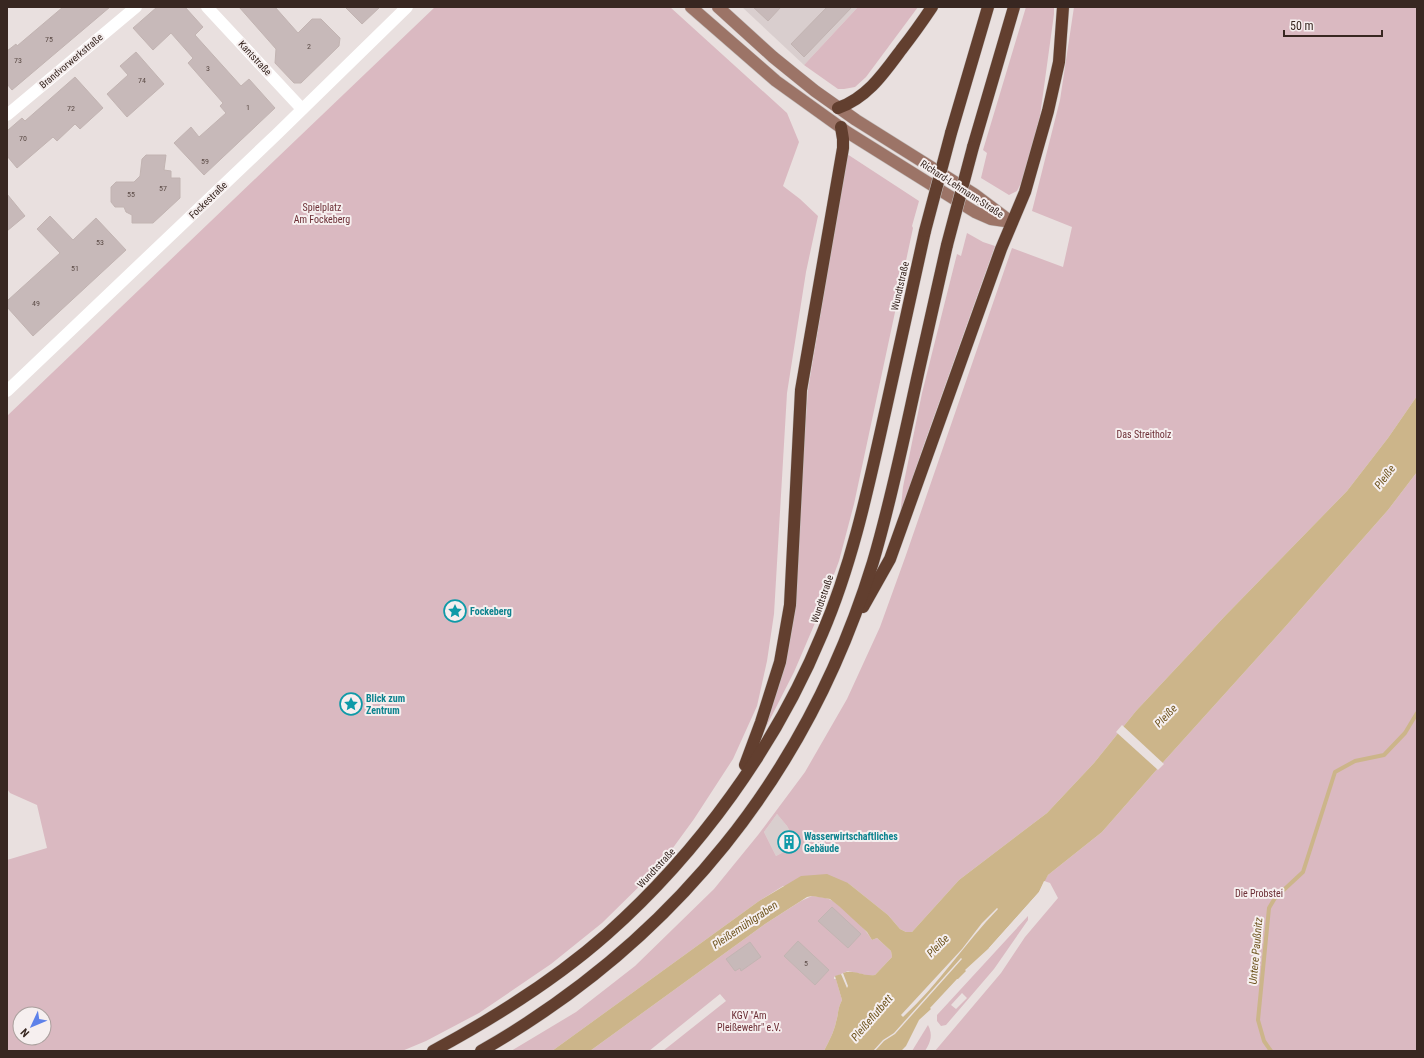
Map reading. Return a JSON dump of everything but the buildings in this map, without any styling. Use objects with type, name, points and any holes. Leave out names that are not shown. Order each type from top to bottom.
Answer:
[{"type":"highway","points":[[838,108],[847,105],[860,97],[880,78],[932,7]]},
{"type":"highway","name":"Wundtstraße","points":[[433,1051],[495,1015],[548,980],[606,935],[638,905],[675,866],[711,823],[738,787],[774,731],[791,700],[822,634],[858,530],[871,478],[925,231],[951,133],[988,7]]},
{"type":"highway","points":[[481,1051],[567,996],[613,960],[665,912],[692,884],[743,822],[788,755],[824,688],[848,634],[872,564],[884,522],[947,245],[972,147],[1014,7]]},
{"type":"highway","points":[[848,634],[890,559],[1001,249],[1025,192],[1048,111],[1059,62],[1063,7]]},
{"type":"highway","points":[[738,787],[780,662],[790,605],[802,390],[843,148],[841,127]]},
{"type":"main road","name":"Richard-Lehmann-Straße","points":[[691,7],[776,81],[873,149],[975,212],[991,219],[1012,222]]},
{"type":"main road","name":"Richard-Lehmann-Straße","points":[[718,7],[773,57],[838,108],[974,194],[1012,222]]},
{"type":"street","name":"Brandvorwerkstraße","points":[[7,115],[136,7]]},
{"type":"street","name":"Kantstraße","points":[[207,7],[302,109]]},
{"type":"street","name":"Fockestraße","points":[[7,391],[407,7]]},
{"type":"shaded area","points":[[742,7],[858,7],[804,65]]},
{"type":"shaded area","points":[[777,814],[787,826],[797,845],[776,856],[764,832]]},
{"type":"green space","name":"Spielplatz Am Fockeberg","points":[[435,7],[670,7],[787,113],[799,142],[783,186],[818,216],[806,272],[787,393],[774,614],[767,661],[757,706],[733,759],[694,819],[659,867],[602,923],[551,964],[479,1013],[426,1041],[402,1051],[7,1051],[7,860],[47,848],[37,805],[10,793],[7,789],[7,416]]},
{"type":"green space","points":[[858,7],[918,7],[866,77],[855,87],[838,89],[804,65]]},
{"type":"green space","points":[[1026,7],[1054,7],[1054,14],[1040,116],[1024,177],[1017,191],[1009,195],[981,178],[987,153],[983,150]]},
{"type":"green space","name":"Das Streitholz","points":[[1074,7],[1417,7],[1417,396],[1388,438],[1347,491],[1224,617],[1136,711],[1094,763],[1047,813],[959,880],[912,932],[906,932],[900,929],[888,915],[848,883],[783,886],[759,901],[552,1051],[511,1051],[576,1012],[635,966],[714,889],[758,835],[805,772],[847,699],[880,627],[1012,248],[1063,267],[1072,227],[1032,211],[1060,100]],"holes":[[[777,814],[787,826],[797,845],[776,856],[764,832]]]},
{"type":"green space","points":[[847,154],[919,201],[912,226],[913,228],[854,504],[839,561],[821,609],[794,672],[766,727],[786,659],[808,390]]},
{"type":"green space","points":[[967,233],[983,242],[995,246],[900,516],[903,487],[922,393],[957,254],[961,256]]},
{"type":"green space","name":"Die Probstei","points":[[1417,472],[1417,1051],[935,1051],[1001,973],[1025,937],[1058,898],[1050,883],[1044,881],[1048,875],[1102,832],[1388,510]]},
{"type":"green space","name":"KGV \"Am Pleißewehr\" e.V.","points":[[812,896],[829,899],[842,908],[859,923],[872,940],[877,938],[891,951],[892,957],[875,975],[870,976],[848,971],[834,977],[834,979],[836,979],[842,1000],[834,1029],[824,1051],[663,1051],[726,1001],[720,994],[649,1051],[590,1051],[765,924],[801,901]]},
{"type":"green space","points":[[1028,916],[1028,920],[994,969],[946,1025],[941,1026],[937,1021],[937,1015]],"holes":[[[962,993],[967,998],[956,1009],[951,1005]]]},
{"type":"green space","points":[[928,1025],[931,1038],[925,1051],[912,1051]]},
{"type":"water","points":[[1417,396],[1417,472],[1388,510],[1102,832],[1048,875],[1039,892],[988,949],[965,970],[966,971],[919,1020],[906,1046],[901,1051],[875,1051],[884,1041],[895,1034],[962,959],[961,958],[894,1033],[883,1040],[873,1051],[824,1051],[834,1029],[842,1000],[835,976],[841,974],[847,988],[848,986],[843,973],[851,972],[875,975],[892,957],[891,951],[877,938],[872,940],[867,932],[830,899],[812,896],[807,897],[765,924],[590,1051],[552,1051],[759,901],[801,876],[827,874],[848,883],[888,915],[900,929],[906,932],[912,932],[959,880],[1047,813],[1094,763],[1136,711],[1224,617],[1347,491],[1388,438]],"holes":[[[997,908],[998,909],[940,978],[903,1017],[901,1015],[962,949],[982,923]]]},
{"type":"pier","points":[[1122,725],[1164,764],[1158,770],[1116,732]]},
{"type":"pier","points":[[1044,881],[1046,882],[1041,893],[991,949],[989,948],[1039,892]]},
{"type":"waterway","name":"Untere Paußnitz","points":[[1271,1051],[1264,1041],[1258,1020],[1269,908],[1275,898],[1303,872],[1335,772],[1355,761],[1384,755],[1405,733],[1417,713]]},
{"type":"place","name":"Fockeberg","points":[[455,611]]},
{"type":"place","name":"Blick zum Zentrum","points":[[351,704]]},
{"type":"place","name":"Wasserwirtschaftliches Gebäude","points":[[789,842]]},
{"type":"water label","name":"Pleiße","points":[[1385,477]]},
{"type":"water label","name":"Pleiße","points":[[1166,716]]},
{"type":"water label","name":"Pleißemühlgraben","points":[[745,925]]},
{"type":"water label","name":"Pleiße","points":[[938,946]]},
{"type":"water label","name":"Pleißeflutbett","points":[[872,1018]]}]
